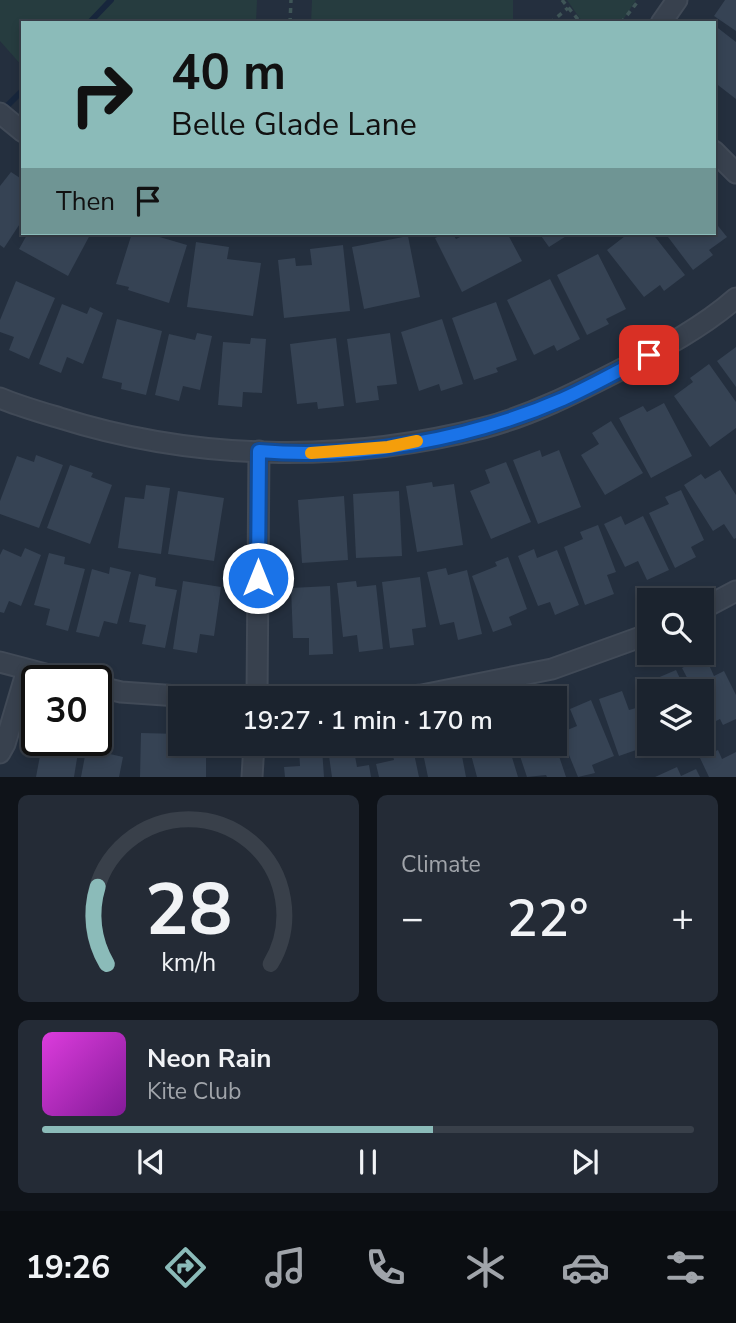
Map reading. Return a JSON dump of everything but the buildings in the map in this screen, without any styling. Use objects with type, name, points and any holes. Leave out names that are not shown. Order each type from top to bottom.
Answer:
[{"type":"street","points":[[662,21],[677,0]]},
{"type":"street","points":[[0,113],[21,130]]},
{"type":"street","points":[[716,153],[736,173]]},
{"type":"street","points":[[0,398],[94,429],[159,444],[301,454],[388,447],[485,428],[563,399],[670,344],[736,298]]},
{"type":"street","points":[[257,686],[259,451]]},
{"type":"street","points":[[714,603],[736,591]]},
{"type":"street","points":[[467,686],[552,669],[637,638]]},
{"type":"street","points":[[0,662],[21,668]]},
{"type":"street","points":[[0,753],[21,690]]},
{"type":"street","points":[[112,690],[168,695]]},
{"type":"street","points":[[252,777],[253,756]]},
{"type":"path","points":[[290,0],[290,21]]},
{"type":"path","points":[[562,0],[579,21]]},
{"type":"path","points":[[623,21],[639,0]]},
{"type":"path","points":[[552,21],[568,8]]},
{"type":"green space","points":[[0,0],[257,0],[256,21],[21,21],[21,65],[0,41]]},
{"type":"green space","points":[[312,0],[513,0],[513,21],[311,21]]},
{"type":"green space","points":[[567,0],[636,0],[623,20],[582,21]]},
{"type":"waterway","points":[[91,21],[111,0]]},
{"type":"waterway","points":[[2,111],[21,92]]},
{"type":"slow traffic","points":[[311,453],[388,447],[417,441]]},
{"type":"route","points":[[258,578],[259,451],[301,454],[388,447],[485,428],[563,399],[649,355]]}]
